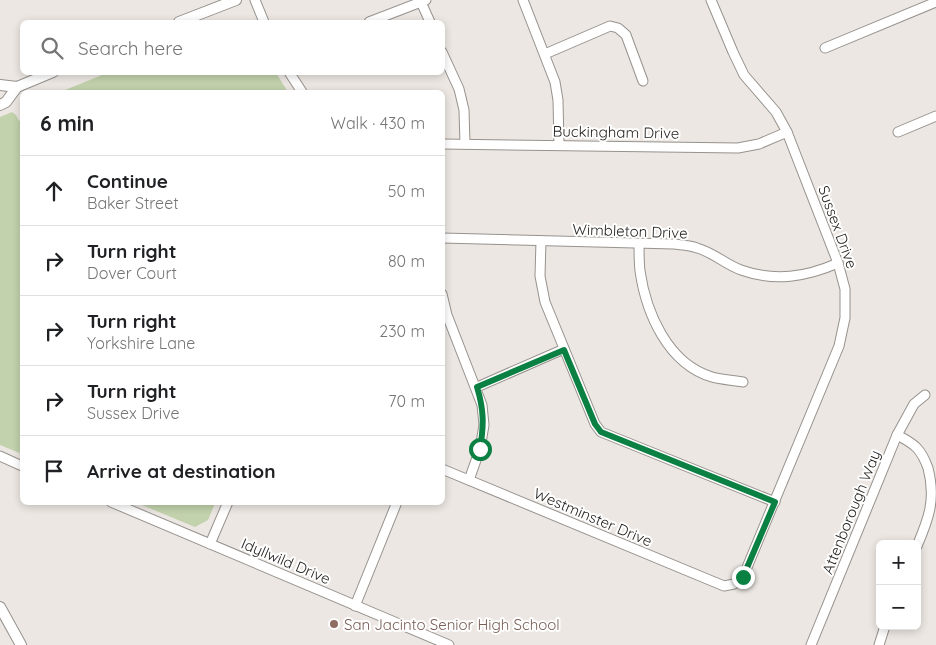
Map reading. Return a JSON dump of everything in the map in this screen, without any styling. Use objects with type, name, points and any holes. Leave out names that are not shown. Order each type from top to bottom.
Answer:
[{"type":"main road","points":[[184,20],[236,0]]},
{"type":"main road","points":[[0,85],[17,87],[46,75]]},
{"type":"main road","points":[[0,105],[6,102],[17,87]]},
{"type":"main road","points":[[0,607],[21,645]]},
{"type":"street","points":[[255,0],[263,20]]},
{"type":"street","points":[[523,0],[555,82],[558,100],[559,145]]},
{"type":"street","name":"Sussex Drive","points":[[711,0],[744,74],[776,112],[787,132],[838,263],[845,289],[845,318],[839,346],[743,577],[734,584]]},
{"type":"street","points":[[374,20],[423,1],[429,20]]},
{"type":"street","points":[[825,48],[936,2]]},
{"type":"street","points":[[545,54],[610,26],[618,28],[626,35],[643,81]]},
{"type":"street","points":[[445,59],[459,89],[464,110],[465,144]]},
{"type":"street","points":[[291,75],[301,90]]},
{"type":"street","points":[[898,132],[936,116]]},
{"type":"street","name":"Buckingham Drive","points":[[445,144],[738,148],[759,144],[787,132]]},
{"type":"street","name":"Wimbleton Drive","points":[[445,238],[674,244],[697,248],[740,270],[764,276],[794,276],[816,272],[838,263]]},
{"type":"street","points":[[540,241],[540,276],[545,302],[595,424],[601,432],[775,502]]},
{"type":"street","points":[[639,244],[640,269],[644,288],[651,313],[664,340],[684,362],[712,377],[743,382]]},
{"type":"street","points":[[445,307],[477,387],[482,405],[484,424],[480,449],[469,480]]},
{"type":"street","points":[[477,387],[564,350]]},
{"type":"street","name":"Attenborough Way","points":[[811,645],[897,435],[914,404],[925,395]]},
{"type":"street","points":[[897,435],[912,443],[919,450],[928,467],[934,485],[932,511],[920,540]]},
{"type":"street","points":[[0,456],[20,465]]},
{"type":"street","name":"Westminster Drive","points":[[445,470],[724,586],[734,584]]},
{"type":"street","name":"Idyllwild Drive","points":[[118,505],[449,645]]},
{"type":"street","points":[[210,544],[227,505]]},
{"type":"street","points":[[355,606],[397,505]]},
{"type":"street","points":[[878,645],[884,630]]},
{"type":"green space","points":[[102,75],[277,75],[287,90],[65,90]]},
{"type":"green space","points":[[12,112],[20,120],[20,453],[0,445],[0,117]]},
{"type":"green space","points":[[142,505],[214,505],[208,520],[195,527]]},
{"type":"place","name":"San Jacinto Senior High School","points":[[334,624]]},
{"type":"route","points":[[480,449],[484,424],[482,405],[477,387],[564,350],[595,424],[601,432],[775,502],[743,577]]}]
